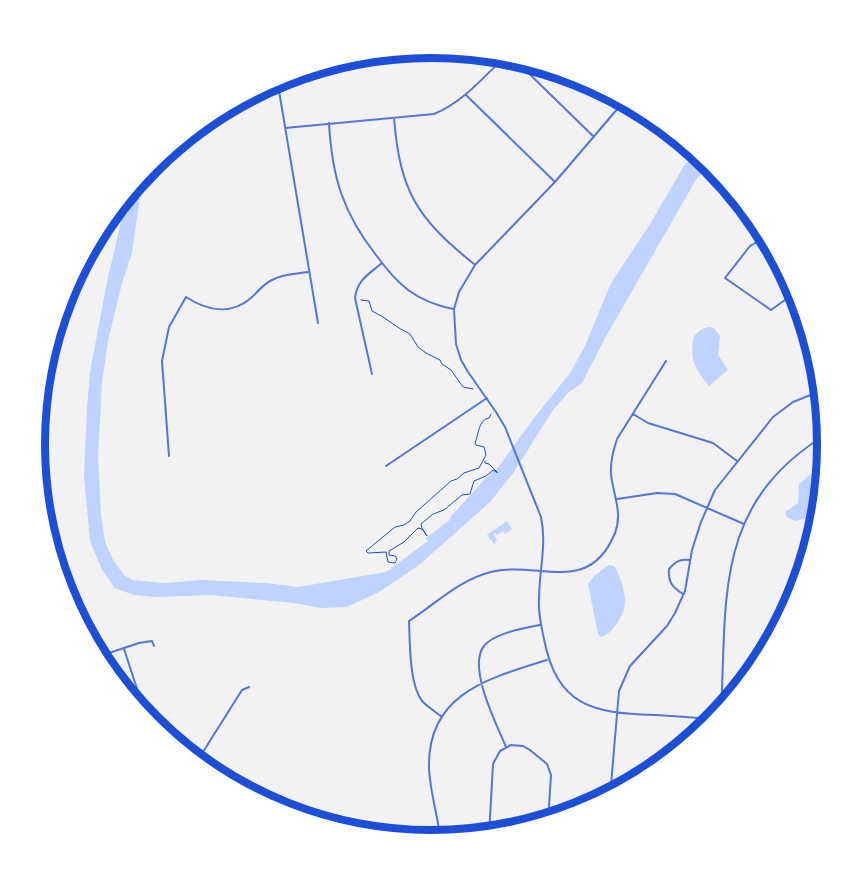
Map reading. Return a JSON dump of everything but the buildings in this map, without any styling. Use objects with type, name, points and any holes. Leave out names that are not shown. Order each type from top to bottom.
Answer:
[{"type":"street","points":[[285,128],[434,114],[466,95],[499,64]]},
{"type":"street","points":[[523,69],[594,136]]},
{"type":"street","points":[[279,90],[318,323]]},
{"type":"street","points":[[466,95],[555,182]]},
{"type":"street","points":[[619,107],[555,182],[475,265],[459,292],[454,309],[456,344],[461,360],[509,436],[541,517],[544,530],[538,598],[548,660],[554,674],[572,696],[598,710],[617,714],[705,718]]},
{"type":"street","points":[[393,118],[399,162],[411,195],[433,228],[475,265]]},
{"type":"street","points":[[329,123],[333,167],[345,207],[359,234],[407,291],[435,305],[454,309]]},
{"type":"street","points":[[760,241],[750,246],[725,278],[771,310],[789,298]]},
{"type":"street","points":[[372,374],[355,291],[361,281],[382,263]]},
{"type":"street","points":[[169,456],[162,361],[169,328],[186,297],[199,305],[226,310],[249,300],[273,279],[308,272]]},
{"type":"street","points":[[442,717],[423,702],[416,687],[410,650],[409,621],[469,580],[489,572],[513,569],[568,572],[580,569],[599,557],[608,548],[616,530],[618,516],[612,477],[612,452],[617,439],[666,361]]},
{"type":"street","points":[[611,786],[619,691],[630,666],[667,626],[683,594],[690,560],[707,507],[716,490],[765,425],[783,408],[815,393]]},
{"type":"street","points":[[386,466],[487,398]]},
{"type":"street","points":[[633,414],[648,423],[713,443],[737,461]]},
{"type":"street","points":[[722,699],[729,574],[734,548],[744,524],[769,482],[792,459],[818,441]]},
{"type":"street","points":[[617,499],[666,493],[684,497],[744,524]]},
{"type":"street","points":[[683,594],[670,583],[669,569],[681,559],[690,560]]},
{"type":"street","points":[[506,747],[482,682],[478,663],[484,646],[496,637],[541,625]]},
{"type":"street","points":[[107,654],[139,643],[152,641],[154,646]]},
{"type":"street","points":[[124,649],[140,698]]},
{"type":"street","points":[[439,831],[429,759],[431,746],[442,717],[461,696],[482,682],[548,660]]},
{"type":"street","points":[[201,755],[241,691],[249,687]]},
{"type":"street","points":[[490,827],[493,764],[497,754],[506,747],[523,746],[547,764],[551,776],[549,812]]},
{"type":"path","points":[[359,300],[369,301],[372,311],[383,315],[402,331],[410,334],[418,347],[451,369],[463,387],[473,389]]},
{"type":"path","points":[[485,460],[485,463],[498,473],[493,470],[477,479],[470,494],[458,498],[444,510],[433,514],[422,524],[427,536],[422,529],[418,528],[404,542],[389,551],[389,555],[397,559],[394,563],[388,562],[386,552],[375,554],[366,551],[368,547],[395,527],[410,521],[416,512],[451,481],[478,468],[483,463],[486,455],[484,447],[475,443],[481,424],[491,414]]},
{"type":"water","points":[[691,158],[705,171],[697,178],[604,340],[582,383],[568,393],[553,410],[514,472],[490,502],[419,565],[379,592],[347,607],[321,608],[211,595],[157,597],[134,595],[115,588],[102,570],[90,541],[84,476],[90,372],[123,211],[141,190],[132,253],[108,341],[102,382],[98,457],[105,542],[113,560],[124,575],[132,580],[165,583],[201,580],[298,587],[386,572],[428,541],[426,538],[464,509],[483,488],[570,373],[585,346],[611,283],[650,224]]},
{"type":"water","points":[[714,328],[720,336],[718,355],[728,370],[709,386],[694,364],[692,352],[694,336],[702,329]]},
{"type":"water","points":[[813,472],[817,472],[811,517],[795,521],[787,517],[785,512],[798,503],[799,484]]},
{"type":"water","points":[[507,521],[512,529],[505,534],[503,531],[497,535],[493,534],[497,540],[494,544],[487,535]]},
{"type":"water","points":[[609,565],[614,566],[618,574],[625,602],[618,623],[610,632],[601,637],[598,634],[588,584],[594,576]]},
{"type":"waterway","points":[[454,519],[494,475]]}]
